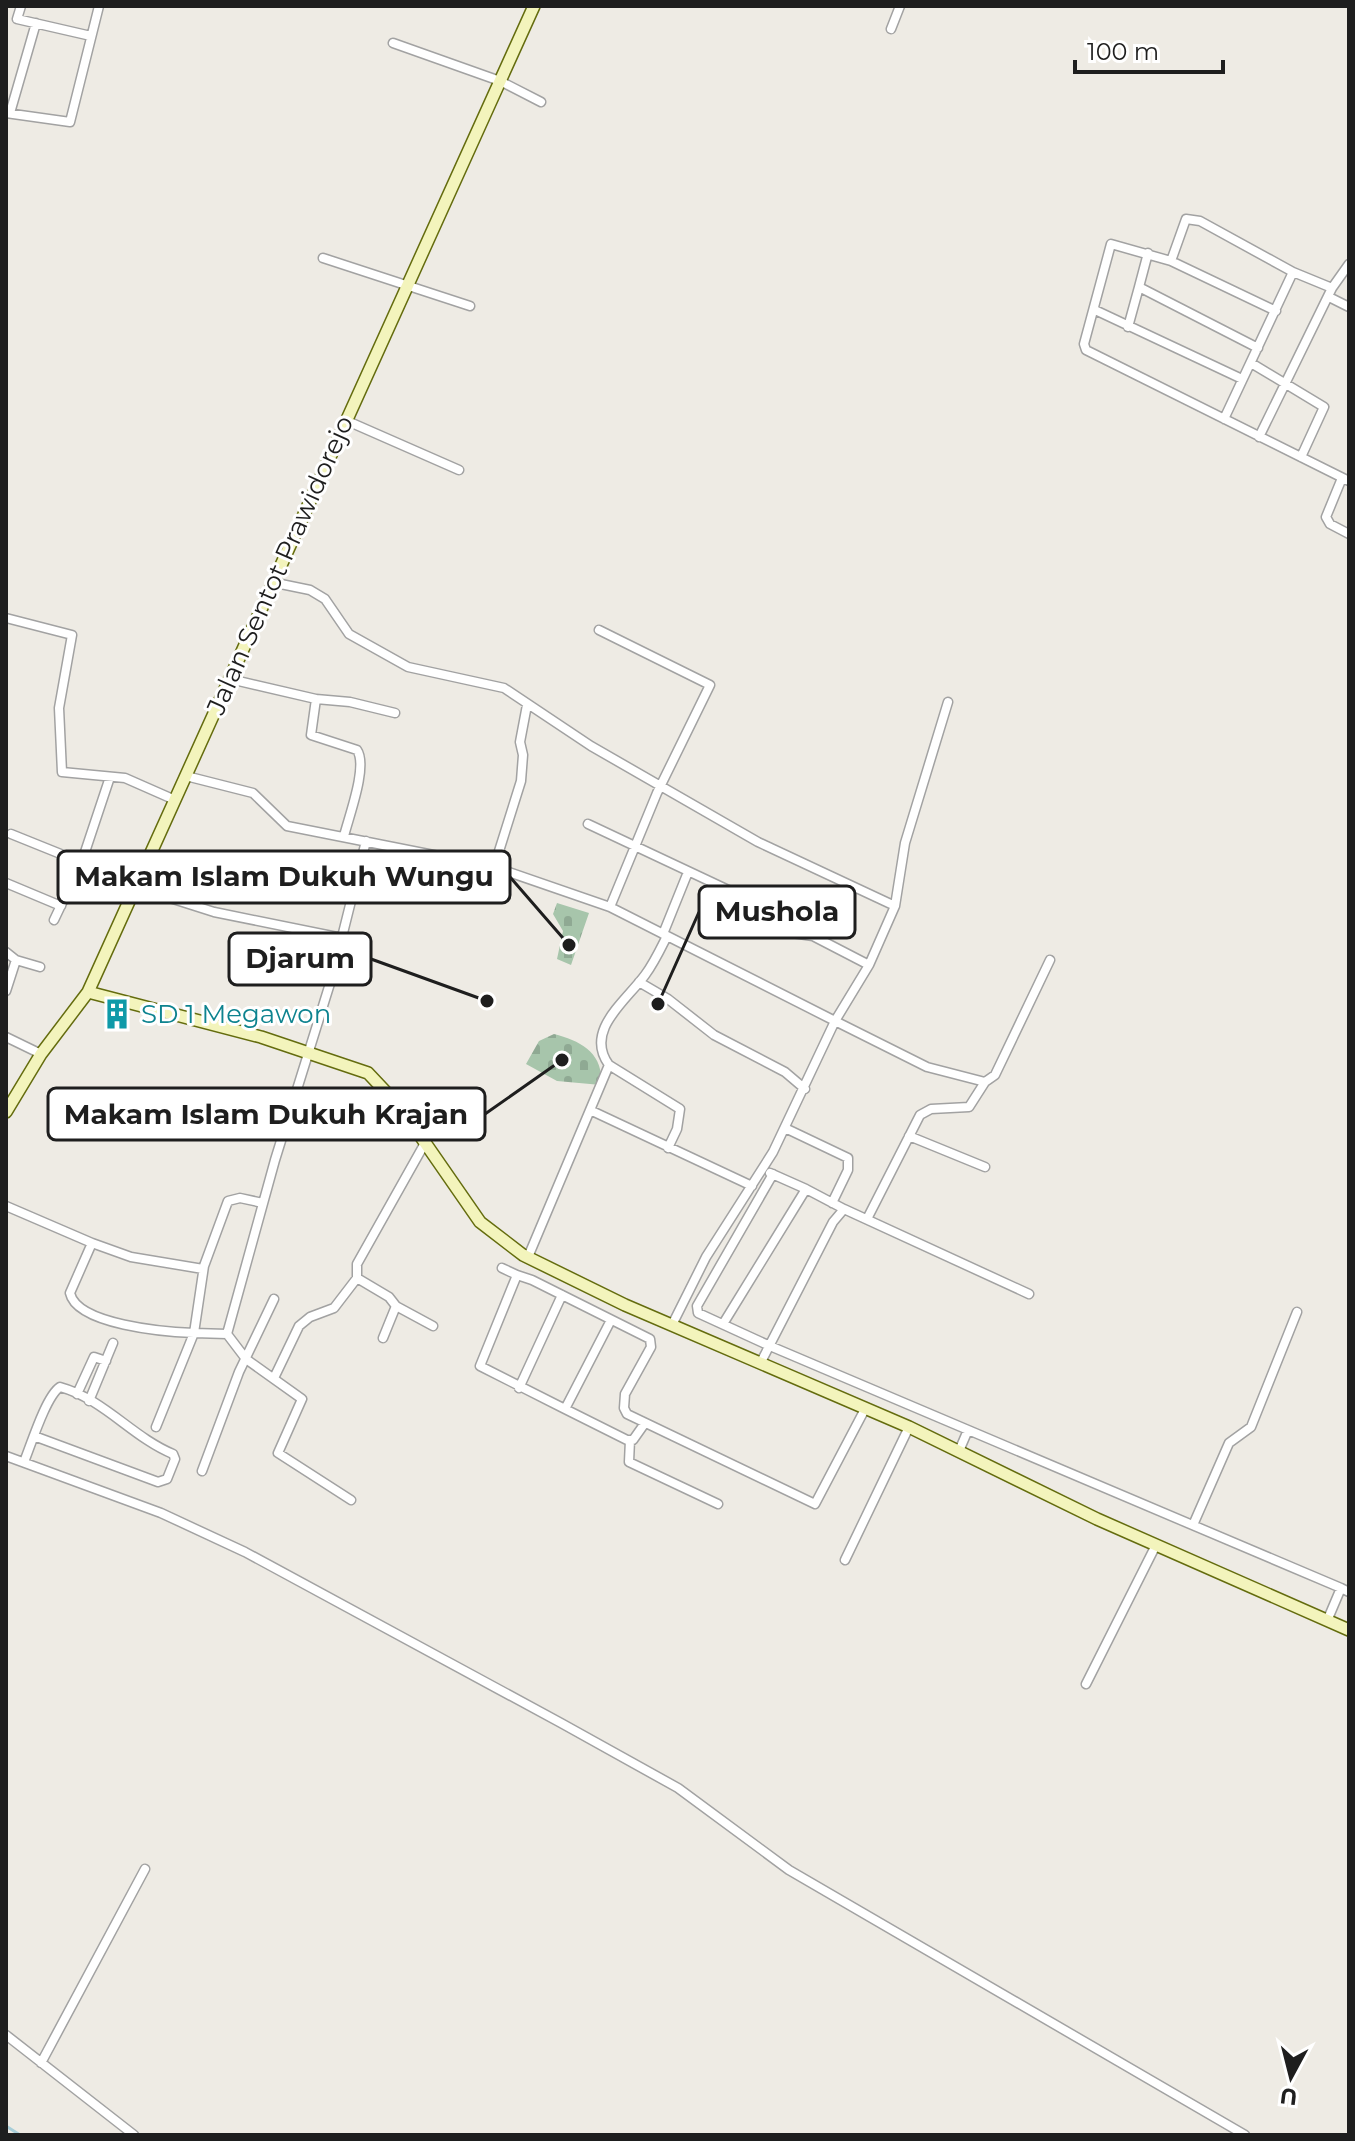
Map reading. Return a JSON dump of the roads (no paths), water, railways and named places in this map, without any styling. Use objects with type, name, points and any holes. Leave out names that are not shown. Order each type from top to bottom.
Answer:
[{"type":"street","points":[[21,6],[17,19],[91,36]]},
{"type":"street","points":[[36,23],[8,113],[70,122],[99,6]]},
{"type":"street","name":"Jalan Sentot Prawidorejo","points":[[6,1112],[41,1054],[88,992],[534,6]]},
{"type":"street","points":[[891,29],[900,6]]},
{"type":"street","points":[[393,43],[500,81],[541,102]]},
{"type":"street","points":[[1171,261],[1186,219],[1192,217],[1330,293],[1349,307]]},
{"type":"street","points":[[1276,311],[1171,261],[1111,244],[1084,344],[1090,354],[1345,479],[1326,517],[1330,524],[1349,534]]},
{"type":"street","points":[[1128,327],[1148,253]]},
{"type":"street","points":[[323,258],[470,306]]},
{"type":"street","points":[[1259,437],[1330,293],[1349,264]]},
{"type":"street","points":[[1224,419],[1293,272]]},
{"type":"street","points":[[1139,287],[1258,348]]},
{"type":"street","points":[[1095,310],[1242,379]]},
{"type":"street","points":[[1251,363],[1324,407],[1323,415],[1301,457]]},
{"type":"street","points":[[345,420],[459,470]]},
{"type":"street","points":[[271,582],[310,590],[325,599],[349,634],[408,667],[504,688],[661,787],[758,842],[895,906]]},
{"type":"street","points":[[6,618],[72,635],[59,708],[62,772],[125,778],[175,800]]},
{"type":"street","points":[[599,630],[710,685],[661,787],[610,907]]},
{"type":"street","points":[[230,679],[395,713]]},
{"type":"street","points":[[316,699],[311,735],[357,750],[360,754],[362,767],[344,836]]},
{"type":"street","points":[[672,1325],[706,1257],[763,1170],[805,1089],[835,1021],[869,965],[895,906],[905,843],[948,702]]},
{"type":"street","points":[[494,867],[521,781],[523,755],[520,742],[527,705]]},
{"type":"street","points":[[186,776],[253,793],[287,826],[494,867],[610,907],[927,1067],[985,1082]]},
{"type":"street","points":[[54,920],[82,861],[110,777]]},
{"type":"street","points":[[588,824],[635,849],[756,903],[760,908],[757,923],[785,932],[813,936],[869,965]]},
{"type":"street","points":[[11,834],[82,861],[137,887],[214,912],[342,938]]},
{"type":"street","points":[[227,1334],[342,938],[366,841]]},
{"type":"street","points":[[668,1148],[677,1129],[680,1109],[609,1065],[601,1053],[599,1039],[608,1021],[639,982],[665,935],[688,872]]},
{"type":"street","points":[[6,883],[61,906]]},
{"type":"street","points":[[6,952],[16,960],[40,967]]},
{"type":"street","points":[[6,991],[16,960]]},
{"type":"street","points":[[867,1219],[920,1115],[931,1109],[969,1107],[985,1082],[995,1075],[1050,960]]},
{"type":"street","points":[[639,982],[668,999],[714,1035],[785,1072],[805,1089]]},
{"type":"street","points":[[88,992],[309,1052],[356,1068],[375,1079],[425,1143],[480,1222],[593,1299],[611,1320],[631,1326],[650,1339],[651,1347],[625,1394],[624,1408],[645,1423],[815,1504],[863,1412]]},
{"type":"street","points":[[6,1037],[41,1054]]},
{"type":"street","points":[[528,1257],[609,1065]]},
{"type":"street","points":[[592,1111],[752,1186]]},
{"type":"street","points":[[785,1128],[848,1158],[848,1170],[832,1203]]},
{"type":"street","points":[[909,1136],[985,1167]]},
{"type":"street","points":[[274,1378],[304,1320],[334,1308],[357,1278],[357,1264],[425,1143]]},
{"type":"street","points":[[763,1170],[1029,1294]]},
{"type":"street","points":[[773,1174],[697,1306],[698,1313],[1345,1590],[1337,1598],[1327,1621]]},
{"type":"street","points":[[723,1324],[806,1189]]},
{"type":"street","points":[[156,1427],[194,1333],[203,1269],[228,1201],[240,1198],[263,1203]]},
{"type":"street","points":[[6,1206],[131,1257],[203,1269]]},
{"type":"street","points":[[761,1362],[833,1222],[844,1209]]},
{"type":"street","points":[[92,1243],[74,1281],[72,1301],[91,1315],[145,1329],[227,1334]]},
{"type":"street","points":[[502,1268],[562,1295],[593,1299],[639,1312],[761,1362],[845,1400],[863,1412],[959,1451],[1156,1545],[1349,1630]]},
{"type":"street","points":[[517,1275],[479,1364],[481,1368],[630,1440]]},
{"type":"street","points":[[357,1278],[389,1297],[396,1306],[433,1326]]},
{"type":"street","points":[[519,1388],[562,1295]]},
{"type":"street","points":[[202,1471],[246,1359],[274,1299]]},
{"type":"street","points":[[383,1338],[396,1306]]},
{"type":"street","points":[[631,1326],[639,1312]]},
{"type":"street","points":[[1193,1525],[1229,1443],[1251,1427],[1297,1312]]},
{"type":"street","points":[[565,1409],[611,1320]]},
{"type":"street","points":[[227,1334],[246,1359],[300,1395],[302,1401],[278,1453],[351,1500]]},
{"type":"street","points":[[89,1401],[113,1343]]},
{"type":"street","points":[[77,1394],[94,1357],[106,1361]]},
{"type":"street","points":[[845,1400],[853,1381]]},
{"type":"street","points":[[24,1462],[34,1436],[57,1388],[77,1394],[116,1416],[153,1446],[173,1454],[175,1459],[165,1481],[158,1482],[34,1436]]},
{"type":"street","points":[[645,1423],[630,1440],[629,1462],[718,1504]]},
{"type":"street","points":[[845,1560],[908,1429]]},
{"type":"street","points":[[959,1451],[968,1430]]},
{"type":"street","points":[[6,1456],[161,1513],[245,1552],[561,1723],[678,1788],[789,1870],[1245,2135]]},
{"type":"street","points":[[1086,1684],[1156,1545]]},
{"type":"street","points":[[41,2063],[145,1869]]},
{"type":"street","points":[[6,2035],[134,2135]]},
{"type":"waterway","points":[[6,2126],[20,2135]]},
{"type":"place","name":"Makam Islam Dukuh Wungu","points":[[569,945]]},
{"type":"place","name":"Djarum","points":[[487,1001]]},
{"type":"place","name":"Mushola","points":[[658,1004]]},
{"type":"place","name":"SD 1 Megawon","points":[[117,1014]]},
{"type":"place","name":"Makam Islam Dukuh Krajan","points":[[562,1060]]}]
